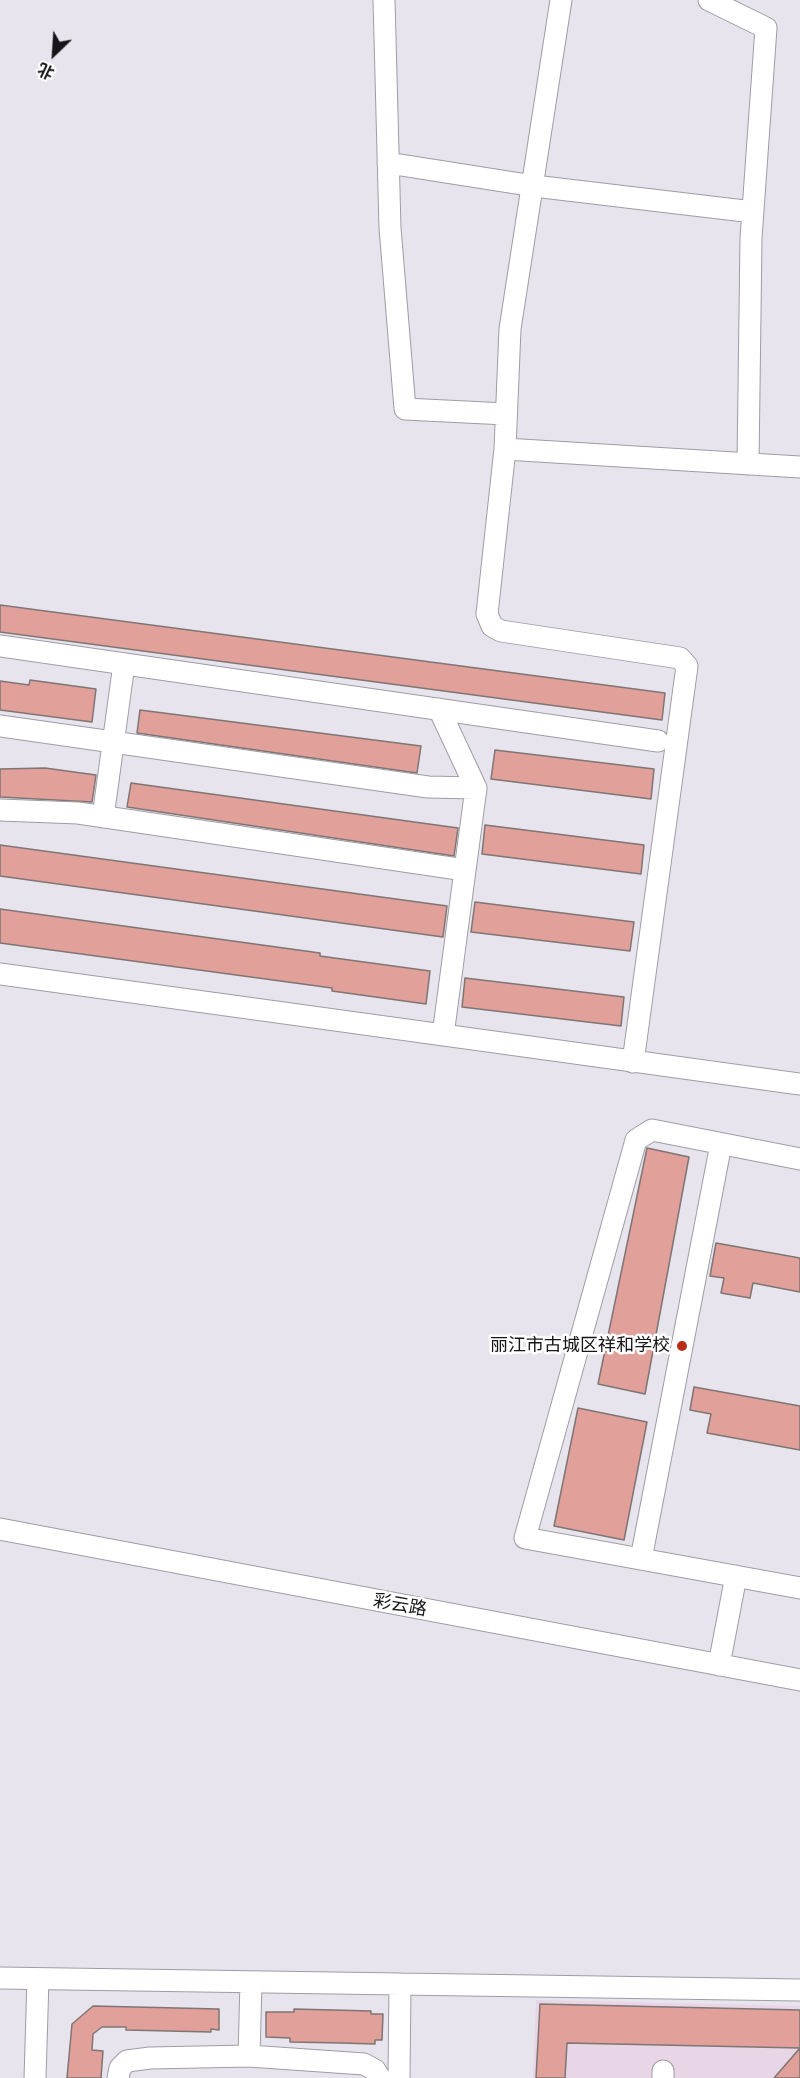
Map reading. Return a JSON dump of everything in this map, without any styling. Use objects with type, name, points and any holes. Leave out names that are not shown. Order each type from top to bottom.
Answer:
[{"type":"street","points":[[384,0],[390,228],[405,409],[506,414]]},
{"type":"street","points":[[561,0],[534,186],[510,328],[505,449],[487,608],[492,626],[507,633],[680,658],[687,666],[633,1062]]},
{"type":"street","points":[[709,0],[766,28],[753,212],[748,464]]},
{"type":"street","points":[[388,163],[534,186],[753,212]]},
{"type":"street","points":[[505,449],[800,467]]},
{"type":"street","points":[[0,646],[658,741]]},
{"type":"street","points":[[103,817],[124,664]]},
{"type":"street","points":[[439,709],[476,788],[443,1035]]},
{"type":"street","points":[[0,726],[428,787],[476,788]]},
{"type":"street","points":[[0,810],[53,810],[465,870]]},
{"type":"street","points":[[0,974],[800,1084]]},
{"type":"street","points":[[800,1159],[652,1130],[641,1135],[633,1146],[525,1538],[800,1588]]},
{"type":"street","points":[[641,1559],[721,1144]]},
{"type":"street","name":"彩云路","points":[[0,1529],[800,1680]]},
{"type":"street","points":[[718,1665],[736,1576]]},
{"type":"street","points":[[0,1978],[800,1990]]},
{"type":"street","points":[[35,2078],[38,1979]]},
{"type":"street","points":[[249,2056],[251,1982]]},
{"type":"street","points":[[399,2078],[400,1984]]},
{"type":"street","points":[[118,2078],[120,2068],[127,2061],[150,2058],[249,2056],[364,2064],[375,2070],[380,2078]]},
{"type":"shaded area","points":[[536,2000],[800,2006],[800,2078],[533,2078]]},
{"type":"building","points":[[0,605],[665,693],[662,720],[0,632]]},
{"type":"building","points":[[30,680],[96,689],[92,722],[0,710],[0,681],[29,685]]},
{"type":"building","points":[[140,710],[421,746],[417,773],[137,733]]},
{"type":"building","points":[[495,750],[654,769],[651,799],[491,779]]},
{"type":"building","points":[[45,768],[96,775],[92,802],[0,797],[0,769]]},
{"type":"building","points":[[131,783],[458,828],[454,856],[127,807]]},
{"type":"building","points":[[485,825],[644,845],[641,874],[482,854]]},
{"type":"building","points":[[0,845],[447,906],[443,937],[0,876]]},
{"type":"building","points":[[475,902],[634,922],[630,951],[471,932]]},
{"type":"building","points":[[0,909],[320,953],[320,956],[430,971],[426,1004],[332,991],[332,988],[0,943]]},
{"type":"building","points":[[465,978],[624,997],[621,1026],[462,1007]]},
{"type":"building","points":[[647,1148],[689,1157],[645,1394],[598,1384]]},
{"type":"building","points":[[716,1243],[800,1258],[800,1292],[753,1283],[750,1298],[721,1293],[724,1278],[710,1276]]},
{"type":"building","points":[[694,1387],[800,1406],[800,1450],[707,1433],[711,1414],[690,1410]]},
{"type":"building","points":[[578,1408],[647,1422],[624,1540],[554,1526]]},
{"type":"building","points":[[540,2004],[800,2010],[800,2048],[567,2043],[565,2078],[536,2078]]},
{"type":"building","points":[[93,2006],[219,2009],[219,2030],[211,2029],[211,2032],[126,2030],[126,2027],[102,2027],[93,2034],[92,2050],[103,2051],[101,2078],[67,2078],[72,2024]]},
{"type":"building","points":[[294,2009],[371,2011],[371,2014],[383,2014],[382,2040],[375,2040],[375,2044],[290,2042],[290,2038],[266,2037],[266,2012],[294,2012]]},
{"type":"building","points":[[800,2048],[800,2078],[774,2078]]},
{"type":"place","name":"丽江市古城区祥和学校","points":[[682,1346]]}]
